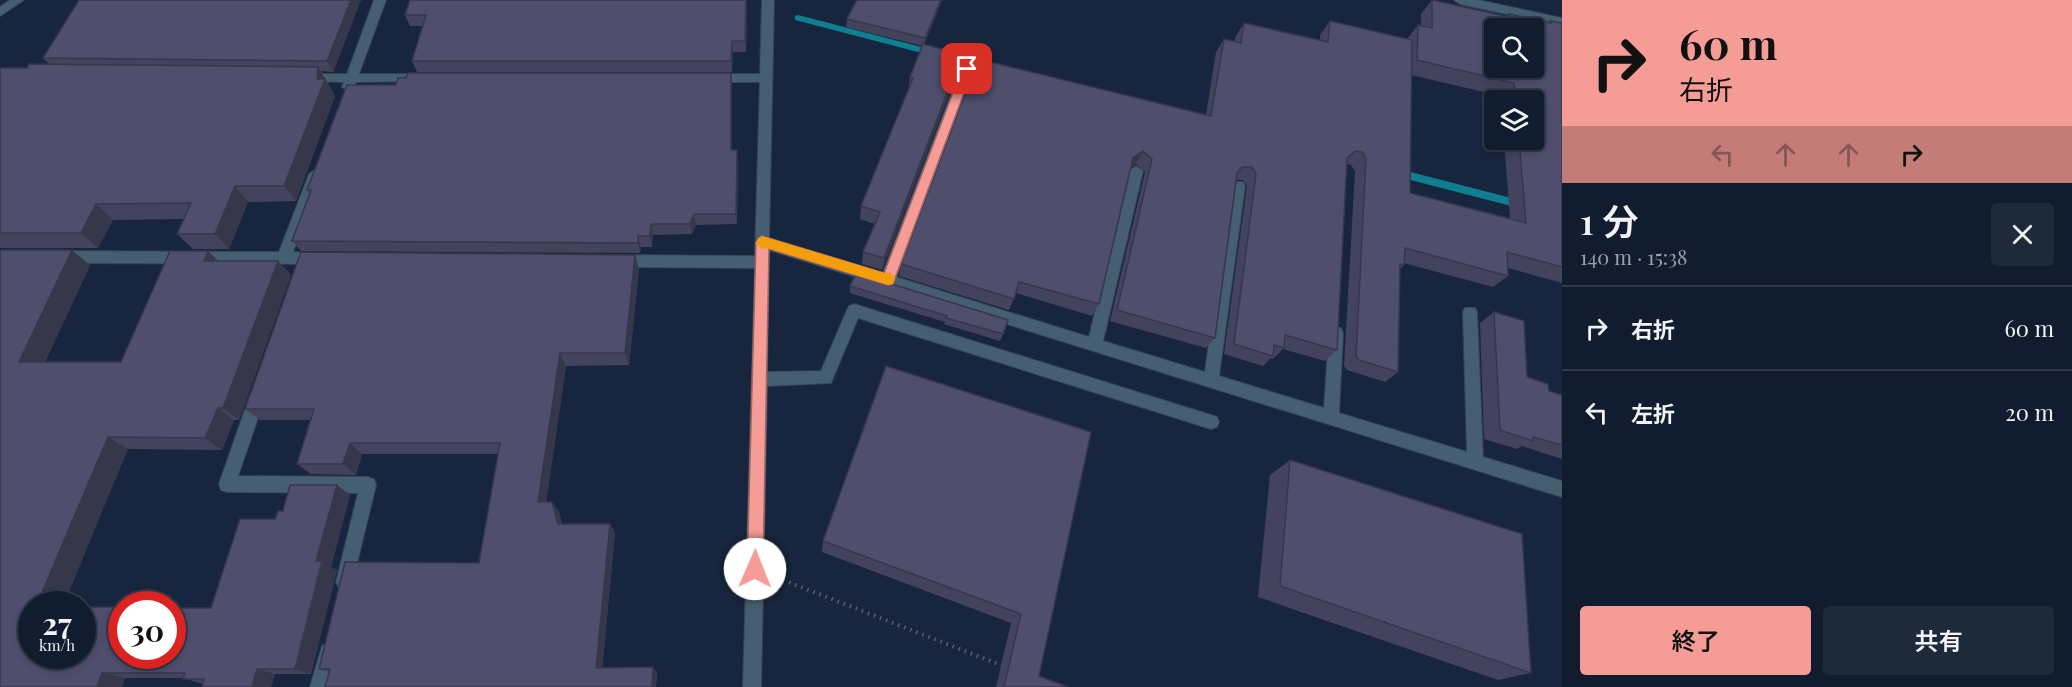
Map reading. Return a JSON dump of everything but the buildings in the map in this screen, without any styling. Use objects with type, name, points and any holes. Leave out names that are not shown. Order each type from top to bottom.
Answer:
[{"type":"street","points":[[0,12],[18,0]]},
{"type":"street","points":[[343,101],[380,0]]},
{"type":"street","points":[[752,687],[768,0]]},
{"type":"street","points":[[1460,0],[1562,22]]},
{"type":"street","points":[[888,280],[967,69]]},
{"type":"street","points":[[293,78],[431,78]]},
{"type":"street","points":[[697,78],[766,78]]},
{"type":"street","points":[[284,258],[322,157]]},
{"type":"street","points":[[1095,345],[1136,171]]},
{"type":"street","points":[[1211,380],[1238,186]]},
{"type":"street","points":[[762,242],[1562,489]]},
{"type":"street","points":[[45,256],[284,258],[304,264],[330,259]]},
{"type":"street","points":[[605,261],[762,262]]},
{"type":"street","points":[[759,378],[826,378],[854,310],[1211,422]]},
{"type":"street","points":[[1470,312],[1475,462]]},
{"type":"street","points":[[1331,417],[1337,323]]},
{"type":"street","points":[[262,383],[226,484],[368,485],[342,596]]},
{"type":"street","points":[[319,687],[330,641]]},
{"type":"path","points":[[755,569],[1014,670]]},
{"type":"waterway","points":[[798,18],[991,68]]},
{"type":"waterway","points":[[1395,172],[1523,205]]},
{"type":"slow traffic","points":[[762,244],[762,242],[888,280],[889,277]]},
{"type":"route","points":[[755,569],[762,242],[888,280],[967,69]]}]
